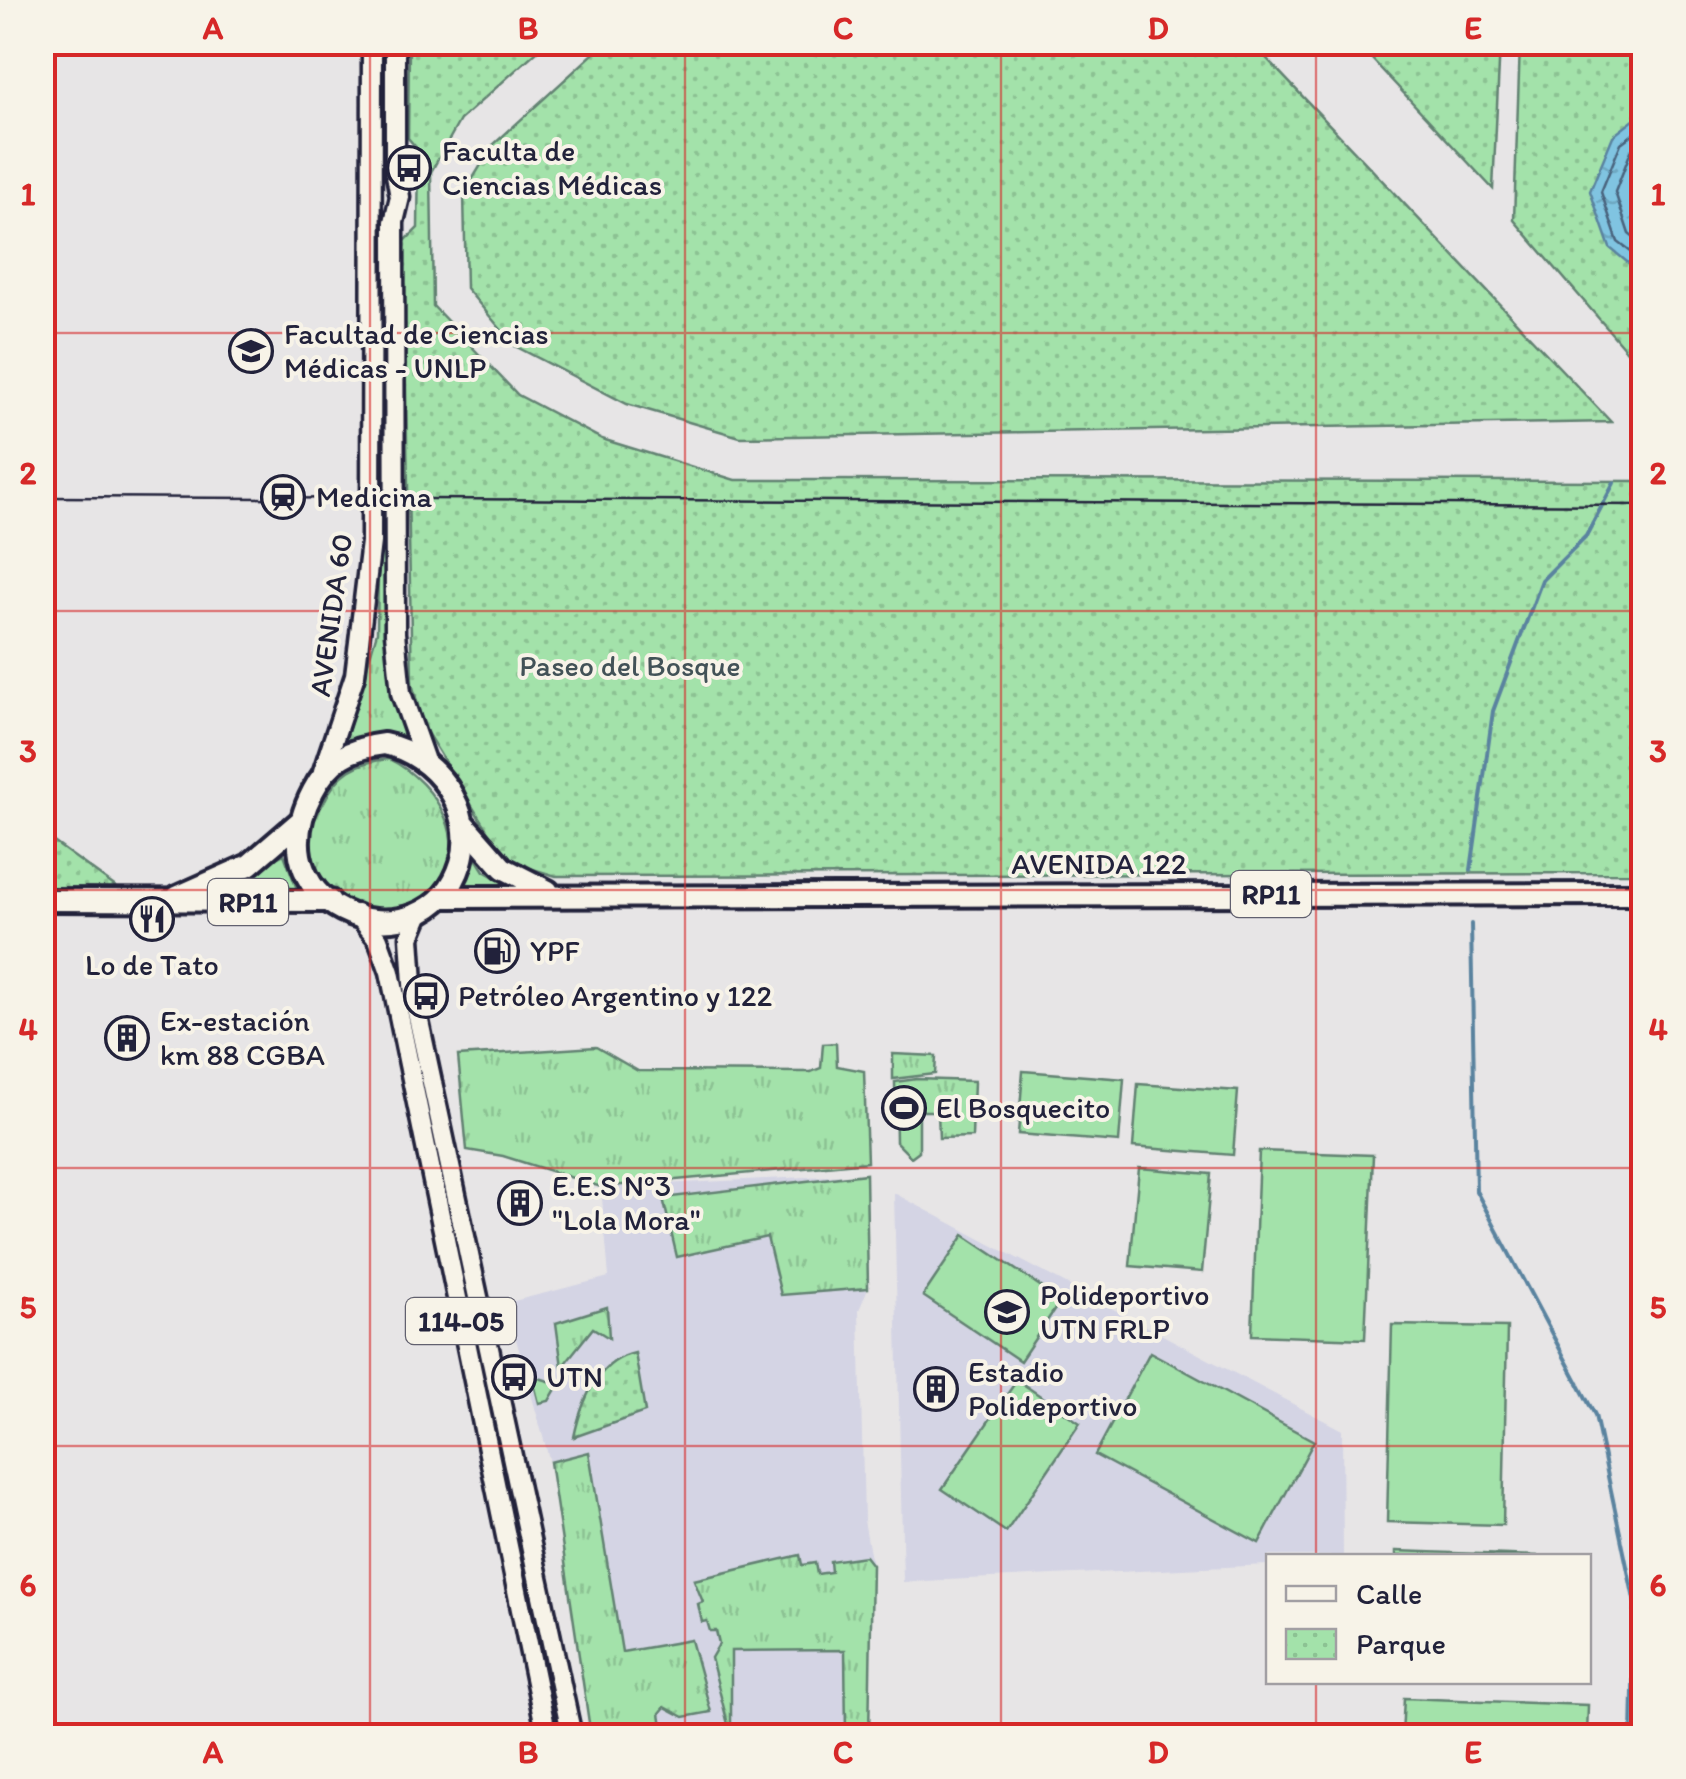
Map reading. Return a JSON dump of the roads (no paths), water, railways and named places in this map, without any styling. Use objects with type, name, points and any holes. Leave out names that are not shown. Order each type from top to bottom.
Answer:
[{"type":"highway","points":[[323,771],[363,747],[406,748],[424,758]]},
{"type":"highway","name":"RP11","points":[[424,758],[466,825]]},
{"type":"highway","name":"RP11","points":[[323,771],[299,822],[297,858],[315,890],[357,914],[395,922],[420,914]]},
{"type":"highway","name":"RP11","points":[[166,902],[249,865],[299,822]]},
{"type":"highway","points":[[420,914],[443,897],[461,863],[466,825]]},
{"type":"highway","name":"AVENIDA 122","points":[[466,825],[503,868],[554,894]]},
{"type":"highway","name":"AVENIDA 122","points":[[443,897],[1644,894]]},
{"type":"highway","name":"RP11","points":[[42,900],[330,901]]},
{"type":"main road","name":"AVENIDA 60","points":[[323,771],[355,675],[371,542],[372,42]]},
{"type":"main road","name":"AVENIDA 60","points":[[394,42],[394,169],[400,197],[394,260],[395,633],[401,694],[424,758]]},
{"type":"main road","name":"114-05","points":[[357,914],[378,939],[390,972],[547,1736]]},
{"type":"main road","name":"114-05","points":[[420,914],[410,937],[414,998],[572,1736]]},
{"type":"water","points":[[1643,113],[1643,275],[1610,248],[1590,191],[1613,136]]},
{"type":"waterway","points":[[1471,870],[1493,711],[1542,580],[1586,536],[1614,483]]},
{"type":"waterway","points":[[1471,924],[1476,1191],[1595,1415],[1635,1604],[1632,1736]]},
{"type":"tram line","points":[[42,497],[1644,505]]},
{"type":"place","name":"Faculta de Ciencias Médicas","points":[[409,168]]},
{"type":"place","name":"Facultad de Ciencias Médicas - UNLP","points":[[251,351]]},
{"type":"place","name":"Medicina","points":[[283,497]]},
{"type":"place","name":"Lo de Tato","points":[[152,919]]},
{"type":"place","name":"YPF","points":[[497,951]]},
{"type":"place","name":"Petróleo Argentino y 122","points":[[426,996]]},
{"type":"place","name":"Ex-estación km 88 CGBA","points":[[127,1038]]},
{"type":"place","name":"El Bosquecito","points":[[904,1108]]},
{"type":"place","name":"E.E.S Nº3 \"Lola Mora\"","points":[[520,1203]]},
{"type":"place","name":"Polideportivo UTN FRLP","points":[[1007,1312]]},
{"type":"place","name":"UTN","points":[[514,1377]]},
{"type":"place","name":"Estadio Polideportivo","points":[[936,1389]]},
{"type":"park label","name":"Paseo del Bosque","points":[[630,666]]}]
